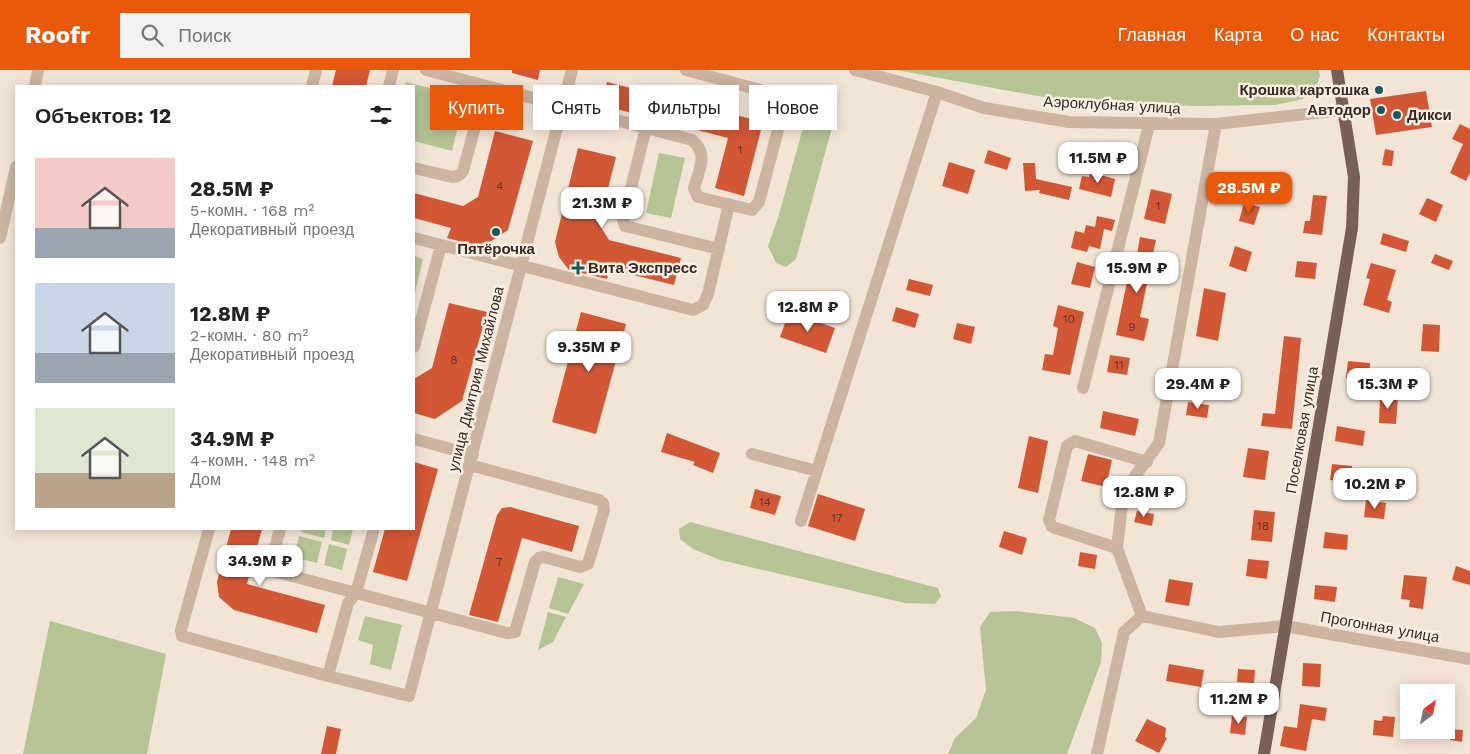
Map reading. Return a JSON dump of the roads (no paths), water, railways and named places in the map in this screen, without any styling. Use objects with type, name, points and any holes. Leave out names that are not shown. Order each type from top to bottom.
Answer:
[{"type":"main road","name":"Поселковая улица","points":[[1264,754],[1352,228],[1355,199],[1354,176],[1337,70]]},
{"type":"street","points":[[35,85],[38,70]]},
{"type":"street","points":[[312,85],[316,70]]},
{"type":"street","points":[[389,85],[393,70]]},
{"type":"street","points":[[426,70],[482,85]]},
{"type":"street","name":"улица Дмитрия Михайлова","points":[[568,85],[572,70]]},
{"type":"street","points":[[654,130],[692,140],[700,147],[702,160],[694,188],[698,197],[752,210],[759,202],[784,107],[782,99],[775,94],[686,70]]},
{"type":"street","name":"Аэроклубная улица","points":[[855,70],[937,92],[984,108],[1040,119],[1069,122],[1148,125],[1216,124],[1343,110]]},
{"type":"street","points":[[800,521],[937,92]]},
{"type":"street","points":[[1097,754],[1124,632],[1142,616],[1117,548],[1122,505],[1133,478],[1147,462],[1159,443],[1216,124]]},
{"type":"street","points":[[1083,388],[1148,125]]},
{"type":"street","points":[[415,168],[452,178],[458,176],[463,171],[474,130]]},
{"type":"street","name":"улица Дмитрия Михайлова","points":[[328,676],[408,696],[432,613],[557,130]]},
{"type":"street","points":[[646,130],[623,220],[625,226],[719,249]]},
{"type":"street","points":[[0,238],[15,171]]},
{"type":"street","points":[[415,238],[693,310],[703,305],[706,301],[729,204]]},
{"type":"street","points":[[415,343],[441,245]]},
{"type":"street","points":[[280,530],[271,563],[272,568],[277,572],[507,634],[515,632],[536,562],[539,558],[544,557],[580,567],[588,564],[604,510],[603,503],[599,500],[472,460],[415,439]]},
{"type":"street","points":[[1117,548],[1052,527],[1049,520],[1068,446],[1075,441],[1147,462]]},
{"type":"street","points":[[752,454],[816,471]]},
{"type":"street","points":[[209,530],[181,630],[182,636],[328,676],[348,603],[356,593],[374,530]]},
{"type":"street","name":"Прогонная улица","points":[[1142,616],[1219,632],[1285,626],[1470,659]]},
{"type":"place","name":"Крошка картошка","points":[[1379,90]]},
{"type":"place","name":"Автодор","points":[[1381,110]]},
{"type":"place","name":"Дикси","points":[[1397,115]]},
{"type":"place","name":"Пятёрочка","points":[[496,232]]},
{"type":"place","name":"Вита Экспресс","points":[[578,268]]}]
